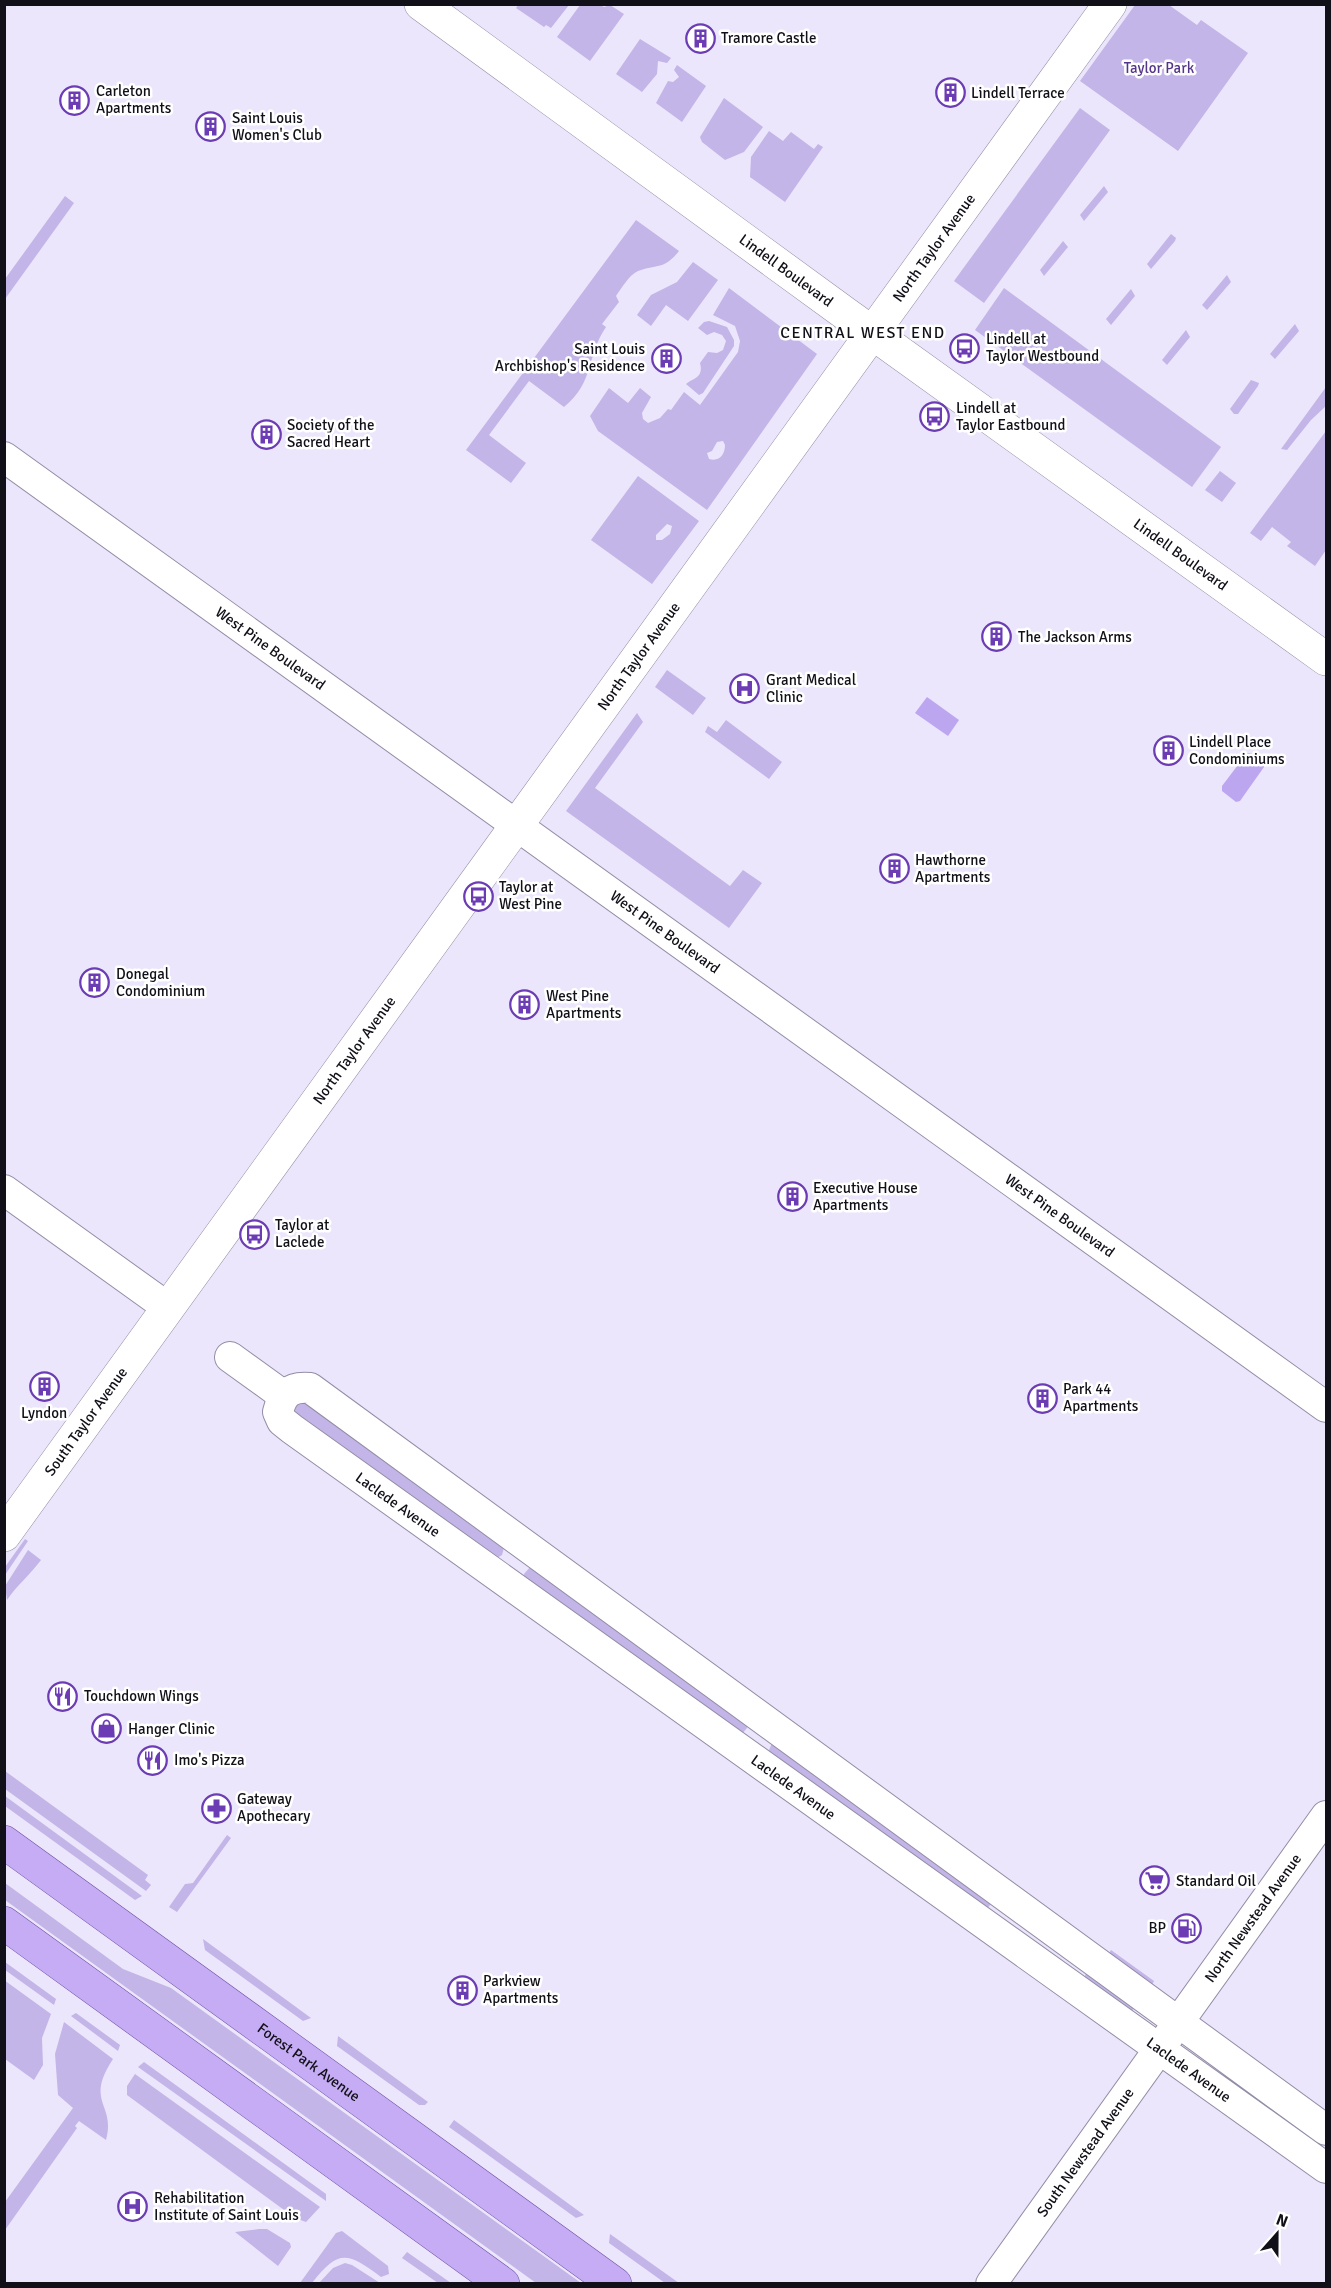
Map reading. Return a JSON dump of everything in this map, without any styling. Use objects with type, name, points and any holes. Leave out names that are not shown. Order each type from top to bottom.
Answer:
[{"type":"main road","name":"Forest Park Avenue","points":[[4,1842],[615,2283]]},
{"type":"main road","points":[[4,1923],[503,2283]]},
{"type":"street","name":"Lindell Boulevard","points":[[421,4],[1326,660]]},
{"type":"street","name":"North Taylor Avenue","points":[[167,1307],[1110,4]]},
{"type":"street","name":"West Pine Boulevard","points":[[4,457],[1326,1407]]},
{"type":"street","points":[[4,1190],[167,1307]]},
{"type":"street","name":"South Taylor Avenue","points":[[4,1535],[167,1307]]},
{"type":"street","points":[[230,1357],[284,1396],[299,1387],[310,1388],[1326,2130]]},
{"type":"street","name":"Laclede Avenue","points":[[284,1396],[278,1412],[282,1421],[292,1429],[1326,2168]]},
{"type":"street","name":"North Newstead Avenue","points":[[1177,2020],[1326,1816]]},
{"type":"street","name":"South Newstead Avenue","points":[[991,2283],[1177,2020]]},
{"type":"green space","points":[[519,4],[569,5],[551,28],[546,25],[544,27],[516,8]]},
{"type":"green space","points":[[580,5],[604,7],[610,5],[624,14],[590,61],[557,37]]},
{"type":"green space","name":"Taylor Park","points":[[1135,5],[1169,5],[1197,25],[1201,20],[1248,53],[1178,151],[1080,81]]},
{"type":"green space","points":[[640,39],[671,58],[667,63],[658,61],[657,74],[642,92],[616,74]]},
{"type":"green space","points":[[677,65],[706,86],[682,122],[656,103],[668,81],[673,82],[679,77],[674,70]]},
{"type":"green space","points":[[724,98],[763,127],[744,152],[725,160],[702,142],[700,137]]},
{"type":"green space","points":[[1080,108],[1110,130],[984,303],[954,281]]},
{"type":"green space","points":[[769,131],[783,141],[791,132],[814,149],[818,144],[823,147],[785,202],[750,177],[751,157]]},
{"type":"green space","points":[[1104,186],[1108,192],[1084,221],[1080,215]]},
{"type":"green space","points":[[65,196],[74,203],[5,299],[5,279]]},
{"type":"green space","points":[[636,220],[679,251],[660,266],[638,271],[623,286],[616,296],[619,302],[602,324],[606,327],[595,348],[586,378],[574,398],[564,407],[529,381],[489,435],[526,463],[511,483],[466,450]]},
{"type":"green space","points":[[1171,234],[1176,238],[1175,241],[1151,269],[1147,264]]},
{"type":"green space","points":[[1063,241],[1068,247],[1044,276],[1040,270]]},
{"type":"green space","points":[[693,262],[718,280],[688,321],[666,305],[651,326],[637,315],[651,295],[677,282]]},
{"type":"green space","points":[[1227,275],[1231,282],[1207,310],[1202,305]]},
{"type":"green space","points":[[729,288],[817,354],[707,510],[598,431],[590,416],[609,388],[628,403],[640,388],[651,397],[642,413],[643,419],[648,423],[660,418],[668,409],[671,410],[684,392],[700,405],[738,352],[740,341],[735,326],[713,315]],"holes":[[[723,441],[725,445],[721,457],[709,459],[707,453],[712,451],[717,442]]]},
{"type":"green space","points":[[1004,288],[1221,447],[1192,487],[975,330]]},
{"type":"green space","points":[[1131,289],[1135,296],[1111,325],[1106,319]]},
{"type":"green space","points":[[709,321],[727,327],[734,340],[734,346],[703,393],[699,395],[686,384],[699,375],[700,363],[708,352],[717,353],[723,350],[726,341],[722,335],[714,332],[707,335],[698,328],[704,322]]},
{"type":"green space","points":[[1295,324],[1299,331],[1275,359],[1270,354]]},
{"type":"green space","points":[[1186,330],[1190,337],[1167,365],[1162,360]]},
{"type":"green space","points":[[1251,380],[1259,383],[1258,386],[1238,414],[1234,414],[1230,409]]},
{"type":"green space","points":[[1326,387],[1326,406],[1311,420],[1287,450],[1281,449]]},
{"type":"green space","points":[[1326,431],[1326,550],[1315,566],[1287,546],[1291,542],[1272,527],[1261,541],[1250,533]]},
{"type":"green space","points":[[1220,471],[1236,483],[1222,502],[1205,490]]},
{"type":"green space","points":[[638,476],[699,521],[652,584],[591,540]],"holes":[[[667,524],[672,526],[670,534],[662,540],[656,540],[656,535]]]},
{"type":"green space","points":[[667,670],[706,698],[693,715],[655,687]]},
{"type":"green space","points":[[637,713],[643,722],[595,788],[730,886],[743,870],[762,883],[729,928],[566,811]]},
{"type":"green space","points":[[726,720],[782,762],[769,779],[705,732],[708,726],[717,732]]},
{"type":"green space","points":[[307,1400],[505,1544],[502,1555],[497,1558],[298,1419],[293,1410],[296,1404]]},
{"type":"green space","points":[[25,1539],[28,1541],[5,1575],[5,1567]]},
{"type":"green space","points":[[28,1550],[41,1560],[7,1600],[5,1586]]},
{"type":"green space","points":[[531,1566],[748,1721],[747,1728],[742,1734],[523,1581],[524,1574]]},
{"type":"green space","points":[[772,1743],[993,1897],[991,1904],[985,1911],[767,1755]]},
{"type":"green space","points":[[5,1771],[148,1875],[145,1880],[151,1885],[146,1891],[5,1789]]},
{"type":"green space","points":[[5,1796],[142,1896],[135,1900],[5,1806]]},
{"type":"green space","points":[[227,1835],[231,1838],[177,1912],[169,1907],[185,1884],[193,1883]]},
{"type":"green space","points":[[5,1883],[123,1969],[171,1988],[581,2283],[536,2283],[5,1900]]},
{"type":"green space","points":[[203,1939],[311,2018],[303,2021],[205,1950]]},
{"type":"green space","points":[[1111,1950],[1154,1981],[1151,1987],[1108,1955]]},
{"type":"green space","points":[[5,1962],[56,1999],[54,2005],[5,1970]]},
{"type":"green space","points":[[1087,1970],[1136,2006],[1131,2012],[1084,1979]]},
{"type":"green space","points":[[4,1980],[51,2014],[42,2038],[43,2065],[34,2080],[5,2059]]},
{"type":"green space","points":[[76,2013],[120,2045],[118,2051],[71,2016]]},
{"type":"green space","points":[[64,2022],[113,2059],[101,2085],[108,2128],[106,2140],[79,2121],[75,2126],[77,2128],[5,2230],[5,2202],[73,2108],[58,2095],[55,2054]]},
{"type":"green space","points":[[338,2036],[428,2102],[425,2105],[419,2105],[337,2046]]},
{"type":"green space","points":[[144,2062],[326,2194],[326,2201],[138,2067]]},
{"type":"green space","points":[[135,2074],[320,2207],[306,2222],[295,2218],[127,2095],[127,2086]]},
{"type":"green space","points":[[454,2120],[584,2215],[576,2218],[449,2127]]},
{"type":"green space","points":[[267,2229],[290,2243],[291,2247],[278,2266],[235,2232]]},
{"type":"green space","points":[[342,2231],[388,2266],[389,2274],[381,2277],[360,2263],[344,2258],[329,2264],[312,2283],[300,2283],[336,2233]]},
{"type":"green space","points":[[610,2234],[679,2283],[665,2283],[609,2243]]},
{"type":"green space","points":[[407,2252],[451,2283],[438,2283],[402,2258]]},
{"type":"green space","points":[[345,2263],[380,2283],[319,2283],[333,2268]]},
{"type":"shaded area","points":[[927,697],[959,720],[948,736],[915,713]]},
{"type":"shaded area","points":[[1247,753],[1251,753],[1264,763],[1264,767],[1240,801],[1236,802],[1222,791],[1222,786]]},
{"type":"place","name":"Tramore Castle","points":[[700,38]]},
{"type":"place","name":"Lindell Terrace","points":[[950,93]]},
{"type":"place","name":"Carleton Apartments","points":[[75,100]]},
{"type":"place","name":"Saint Louis Women's Club","points":[[211,127]]},
{"type":"place","name":"Lindell at Taylor Westbound","points":[[965,348]]},
{"type":"place","name":"Saint Louis Archbishop's Residence","points":[[666,358]]},
{"type":"place","name":"Lindell at Taylor Eastbound","points":[[935,417]]},
{"type":"place","name":"Society of the Sacred Heart","points":[[266,434]]},
{"type":"place","name":"The Jackson Arms","points":[[997,637]]},
{"type":"place","name":"Grant Medical Clinic","points":[[745,689]]},
{"type":"place","name":"Lindell Place Condominiums","points":[[1168,751]]},
{"type":"place","name":"Hawthorne Apartments","points":[[894,869]]},
{"type":"place","name":"Taylor at West Pine","points":[[478,896]]},
{"type":"place","name":"Donegal Condominium","points":[[95,983]]},
{"type":"place","name":"West Pine Apartments","points":[[525,1005]]},
{"type":"place","name":"Executive House Apartments","points":[[792,1197]]},
{"type":"place","name":"Taylor at Laclede","points":[[254,1234]]},
{"type":"place","name":"Lyndon","points":[[44,1386]]},
{"type":"place","name":"Park 44 Apartments","points":[[1042,1398]]},
{"type":"place","name":"Touchdown Wings","points":[[63,1696]]},
{"type":"place","name":"Hanger Clinic","points":[[107,1729]]},
{"type":"place","name":"Imo's Pizza","points":[[153,1760]]},
{"type":"place","name":"Gateway Apothecary","points":[[216,1808]]},
{"type":"place","name":"Standard Oil","points":[[1155,1881]]},
{"type":"place","name":"BP","points":[[1187,1928]]},
{"type":"place","name":"Parkview Apartments","points":[[462,1990]]},
{"type":"place","name":"Rehabilitation Institute of Saint Louis","points":[[133,2207]]},
{"type":"district","name":"CENTRAL WEST END","points":[[863,332]]}]
